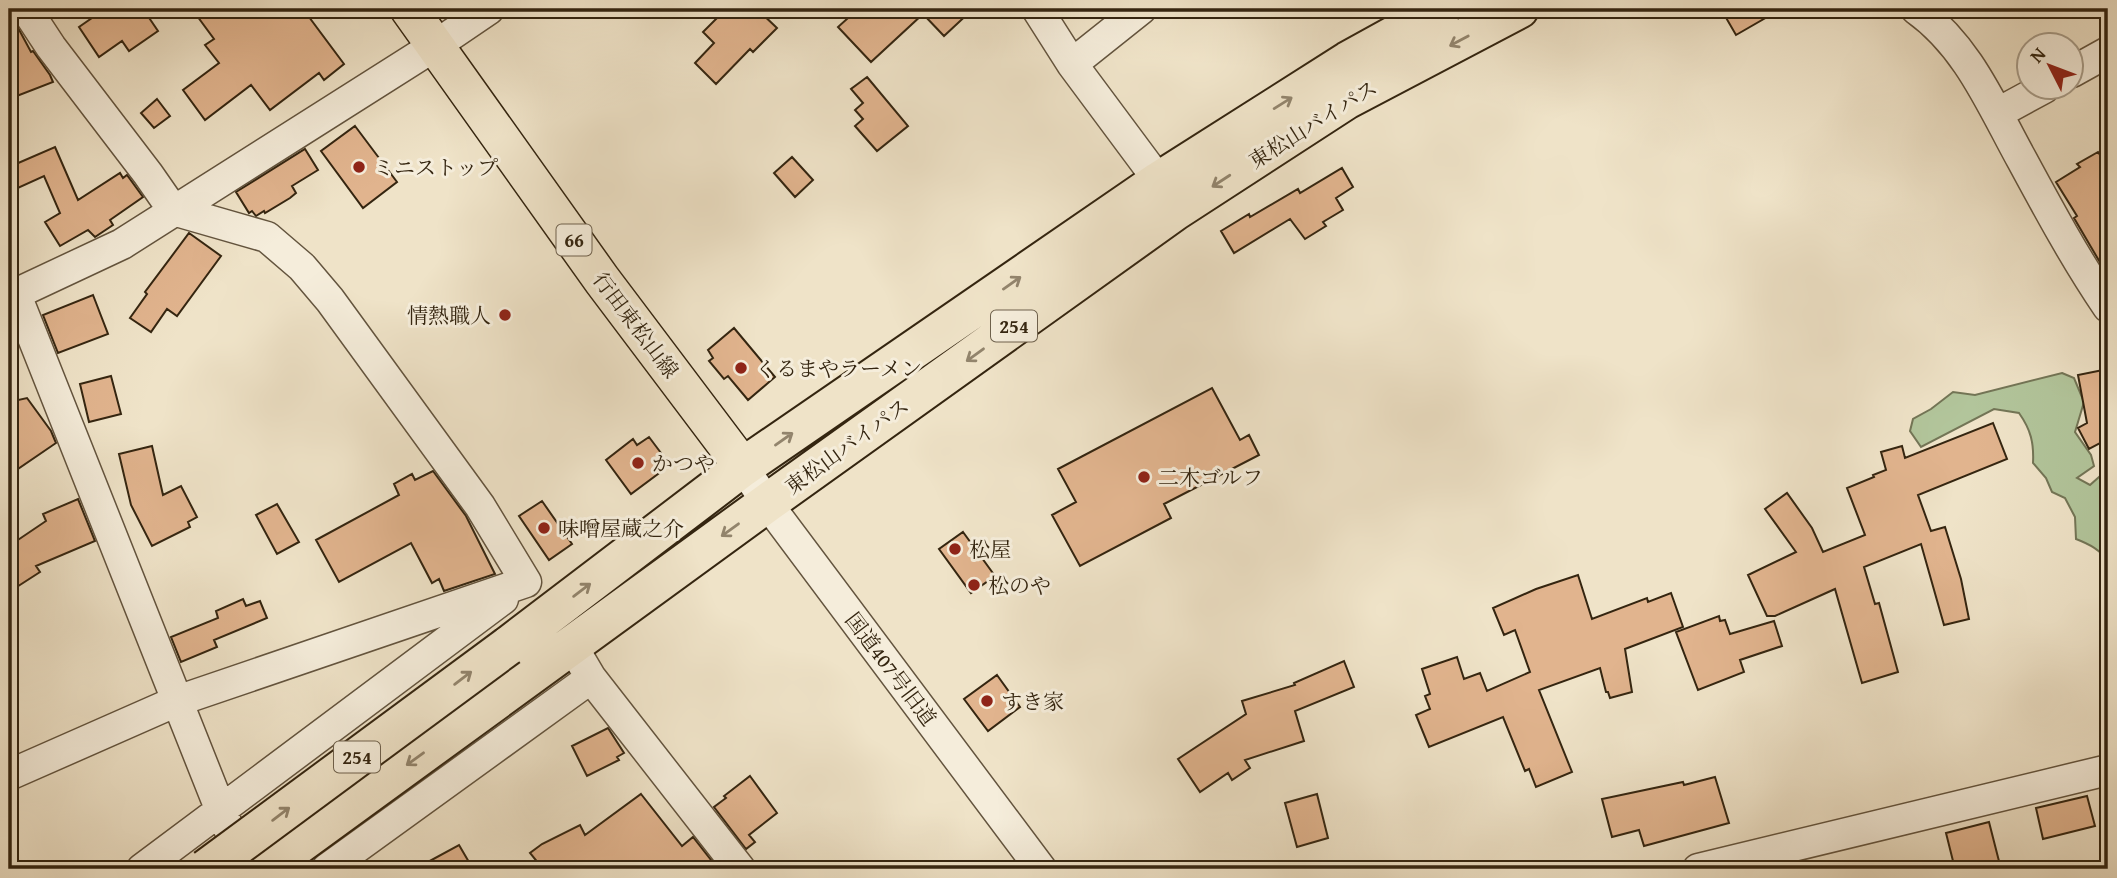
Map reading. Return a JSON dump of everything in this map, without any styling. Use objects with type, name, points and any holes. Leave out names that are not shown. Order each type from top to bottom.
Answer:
[{"type":"highway","name":"東松山バイパス","points":[[265,869],[519,660],[550,614],[743,467],[1159,181],[1348,61],[1441,9]]},
{"type":"highway","name":"東松山バイパス","points":[[206,869],[519,660],[572,646],[1175,211],[1346,100],[1519,9]]},
{"type":"main road","name":"行田東松山線","points":[[409,9],[602,280],[743,467]]},
{"type":"street","points":[[26,9],[51,47],[173,210],[267,237],[302,267],[330,300],[480,506],[526,582],[550,614]]},
{"type":"street","points":[[247,869],[12,296],[122,244],[436,46],[489,9]]},
{"type":"street","points":[[1037,9],[1072,64],[1159,181]]},
{"type":"street","points":[[1072,64],[1141,9]]},
{"type":"street","points":[[1924,11],[1958,46],[1998,113],[2083,271],[2108,307]]},
{"type":"street","points":[[2086,64],[2108,52]]},
{"type":"street","points":[[1998,113],[2018,102]]},
{"type":"street","name":"国道407号旧道","points":[[743,467],[767,503],[1041,869]]},
{"type":"street","points":[[9,775],[177,701],[526,582]]},
{"type":"street","points":[[142,869],[526,582]]},
{"type":"street","points":[[572,646],[591,678],[740,869]]},
{"type":"street","points":[[327,869],[591,678]]},
{"type":"street","points":[[1698,869],[2108,770]]},
{"type":"green space","points":[[2062,373],[2074,378],[2084,402],[2075,432],[2091,455],[2094,466],[2077,478],[2090,485],[2108,469],[2108,562],[2094,548],[2076,539],[2075,517],[2065,498],[2052,492],[2046,478],[2033,463],[2031,437],[2019,413],[1994,409],[1921,447],[1910,431],[1913,419],[1953,392],[1975,395]]},
{"type":"building","points":[[105,9],[143,9],[158,31],[129,51],[122,41],[99,57],[79,27]]},
{"type":"building","points":[[192,9],[303,9],[344,64],[324,80],[319,73],[270,110],[251,85],[205,120],[183,90],[219,63],[205,45],[214,39]]},
{"type":"building","points":[[726,9],[757,9],[777,28],[753,52],[750,49],[716,84],[695,63],[714,43],[703,32]]},
{"type":"building","points":[[858,9],[973,9],[944,36],[923,14],[871,62],[838,27]]},
{"type":"building","points":[[1721,9],[1781,9],[1736,35]]},
{"type":"building","points":[[9,11],[31,52],[33,51],[53,82],[9,99]]},
{"type":"building","points":[[867,77],[908,126],[877,151],[855,126],[863,119],[855,110],[863,103],[851,89]]},
{"type":"building","points":[[157,99],[170,116],[154,128],[141,113]]},
{"type":"building","name":"ミニストップ","points":[[355,126],[397,182],[363,208],[321,151]]},
{"type":"building","points":[[55,147],[78,200],[120,173],[123,178],[127,175],[143,197],[110,220],[113,225],[95,237],[88,230],[60,246],[45,222],[60,213],[44,176],[9,192],[9,167]]},
{"type":"building","points":[[305,149],[318,170],[292,186],[296,193],[290,198],[265,213],[264,211],[256,216],[252,211],[249,213],[236,192]]},
{"type":"building","points":[[2108,150],[2108,276],[2056,182],[2080,167],[2077,164],[2098,152],[2100,155]]},
{"type":"building","points":[[792,157],[813,180],[795,197],[774,173]]},
{"type":"building","points":[[1342,168],[1353,187],[1336,198],[1343,210],[1323,222],[1326,226],[1305,239],[1290,219],[1234,253],[1221,231],[1298,189],[1300,193]]},
{"type":"building","points":[[189,233],[221,256],[177,316],[167,309],[151,332],[130,318],[147,294],[145,292]]},
{"type":"building","points":[[93,295],[108,334],[58,353],[43,315]]},
{"type":"building","name":"くるまやラーメン","points":[[734,328],[775,377],[748,400],[728,376],[724,379],[709,361],[713,358],[708,350]]},
{"type":"building","points":[[2108,369],[2108,439],[2089,449],[2078,428],[2087,423],[2078,375]]},
{"type":"building","points":[[111,376],[121,414],[89,422],[80,384]]},
{"type":"building","name":"二木ゴルフ","points":[[1212,388],[1240,440],[1249,435],[1259,455],[1164,504],[1171,518],[1080,566],[1052,515],[1076,502],[1058,469]]},
{"type":"building","points":[[27,398],[51,431],[56,443],[9,475],[9,402]]},
{"type":"building","points":[[1993,423],[2007,459],[1918,495],[1931,531],[1945,527],[1961,579],[1969,619],[1944,625],[1921,544],[1864,567],[1875,604],[1879,603],[1898,672],[1862,683],[1835,589],[1775,616],[1767,616],[1748,575],[1796,552],[1765,509],[1787,493],[1812,528],[1823,552],[1865,535],[1847,488],[1886,470],[1881,452],[1902,446],[1905,458]]},
{"type":"building","points":[[649,437],[670,465],[631,494],[606,460],[633,439],[637,445]]},
{"type":"building","points":[[152,446],[163,495],[181,486],[197,517],[188,522],[190,527],[152,546],[131,505],[119,454]]},
{"type":"building","points":[[433,471],[466,516],[495,574],[444,591],[439,579],[432,583],[411,543],[339,582],[316,540],[399,495],[394,484],[412,474],[415,480]]},
{"type":"building","points":[[78,499],[95,541],[36,566],[40,572],[9,592],[9,546],[46,521],[43,514]]},
{"type":"building","points":[[542,501],[572,544],[549,560],[519,516]]},
{"type":"building","points":[[277,504],[299,542],[277,554],[256,515]]},
{"type":"building","points":[[963,532],[995,576],[971,593],[939,549]]},
{"type":"building","points":[[1578,575],[1592,619],[1647,598],[1648,602],[1671,593],[1683,627],[1625,649],[1632,692],[1610,698],[1600,668],[1539,690],[1572,772],[1536,787],[1529,769],[1525,771],[1503,717],[1429,747],[1416,715],[1430,709],[1425,696],[1430,694],[1422,669],[1457,657],[1464,679],[1480,673],[1487,691],[1530,672],[1515,630],[1504,635],[1493,608],[1536,589]]},
{"type":"building","points":[[243,599],[246,606],[260,601],[267,618],[214,640],[217,647],[181,662],[171,637],[218,618],[216,611]]},
{"type":"building","points":[[1719,616],[1720,621],[1725,620],[1730,634],[1774,621],[1782,646],[1740,660],[1744,672],[1698,690],[1676,632]]},
{"type":"building","points":[[1344,661],[1354,687],[1295,711],[1304,741],[1245,760],[1250,768],[1232,780],[1228,773],[1200,792],[1178,759],[1246,714],[1242,701],[1295,685],[1294,683]]},
{"type":"building","points":[[997,675],[1020,707],[988,731],[964,699]]},
{"type":"building","points":[[608,728],[624,753],[617,757],[619,760],[587,776],[572,746]]},
{"type":"building","points":[[750,776],[777,813],[749,835],[755,842],[746,849],[714,807]]},
{"type":"building","points":[[1715,777],[1729,823],[1644,846],[1639,830],[1612,837],[1602,799]]},
{"type":"building","points":[[641,794],[682,846],[693,837],[718,869],[543,869],[530,853],[580,825],[585,835]]},
{"type":"building","points":[[1317,794],[1328,838],[1297,847],[1285,803]]},
{"type":"building","points":[[2087,796],[2095,826],[2043,839],[2036,808]]},
{"type":"building","points":[[1989,822],[2001,869],[1955,869],[1946,833]]},
{"type":"building","points":[[459,845],[473,869],[415,869]]},
{"type":"place","name":"ミニストップ","points":[[359,167]]},
{"type":"place","name":"情熱職人","points":[[505,315]]},
{"type":"place","name":"くるまやラーメン","points":[[741,368]]},
{"type":"place","name":"かつや","points":[[638,463]]},
{"type":"place","name":"二木ゴルフ","points":[[1144,477]]},
{"type":"place","name":"味噌屋蔵之介","points":[[544,528]]},
{"type":"place","name":"松屋","points":[[955,549]]},
{"type":"place","name":"松のや","points":[[974,585]]},
{"type":"place","name":"すき家","points":[[987,701]]}]
